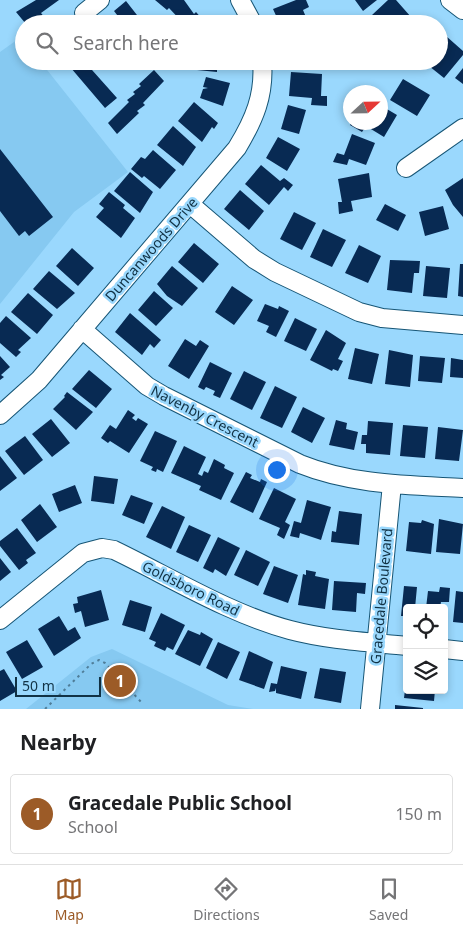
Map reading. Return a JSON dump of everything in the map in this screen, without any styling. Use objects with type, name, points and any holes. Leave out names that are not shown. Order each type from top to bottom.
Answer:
[{"type":"street","points":[[84,13],[100,0]]},
{"type":"street","points":[[240,0],[248,15]]},
{"type":"street","points":[[450,0],[463,10]]},
{"type":"street","name":"Duncanwoods Drive","points":[[0,415],[39,380],[237,148],[252,123],[260,99],[262,70]]},
{"type":"street","points":[[406,168],[463,128]]},
{"type":"street","points":[[190,204],[254,259],[275,272],[359,312],[382,318],[463,324]]},
{"type":"street","name":"Navenby Crescent","points":[[82,329],[147,386],[224,427],[321,472],[392,484],[463,488]]},
{"type":"street","name":"Gracedale Boulevard","points":[[370,709],[392,484]]},
{"type":"street","name":"Goldsboro Road","points":[[0,620],[83,553],[102,548],[114,550],[239,612],[270,624],[309,635],[403,646]]},
{"type":"street","points":[[448,649],[463,651]]},
{"type":"path","points":[[45,709],[91,664],[99,660],[105,663],[142,703]]},
{"type":"shaded area","points":[[15,41],[15,70],[47,70],[128,172],[74,212],[0,304],[0,52]]},
{"type":"shaded area","points":[[112,649],[228,705],[253,709],[26,709],[91,657]]},
{"type":"building","points":[[36,0],[59,0],[41,13],[43,15],[18,15],[16,12]]},
{"type":"building","points":[[155,0],[184,0],[194,14],[196,12],[199,15],[176,15],[169,8],[167,10]]},
{"type":"building","points":[[296,0],[306,0],[309,7],[303,10],[305,15],[276,15],[273,9]]},
{"type":"building","points":[[355,0],[377,0],[363,11]]},
{"type":"building","points":[[388,0],[396,0],[409,15],[372,15]]},
{"type":"building","points":[[126,1],[137,15],[117,15],[114,11]]},
{"type":"building","points":[[448,38],[463,51],[463,55],[444,78],[434,70],[448,70]]},
{"type":"building","points":[[463,68],[463,84],[455,78]]},
{"type":"building","points":[[73,70],[92,70],[117,98],[105,108]]},
{"type":"building","points":[[154,70],[164,81],[143,103],[145,105],[137,111],[139,113],[117,134],[108,123],[129,102],[127,100],[135,94],[133,92],[141,86],[139,84]]},
{"type":"building","points":[[197,70],[217,70],[217,72]]},
{"type":"building","points":[[291,72],[322,74],[321,96],[327,96],[327,106],[311,105],[312,98],[289,96]]},
{"type":"building","points":[[206,77],[230,83],[223,106],[200,98],[203,89],[208,88],[203,87]]},
{"type":"building","points":[[403,79],[430,95],[417,116],[390,100]]},
{"type":"building","points":[[194,102],[218,123],[214,129],[212,127],[202,142],[178,121]]},
{"type":"building","points":[[288,105],[306,110],[299,134],[281,129]]},
{"type":"building","points":[[388,110],[397,115],[384,137],[373,130],[388,130]]},
{"type":"building","points":[[173,126],[196,147],[183,166],[157,145]]},
{"type":"building","points":[[352,134],[375,143],[366,165],[349,159],[347,165],[333,162],[337,153],[344,155]]},
{"type":"building","points":[[278,137],[300,149],[287,171],[266,158]]},
{"type":"building","points":[[0,149],[53,217],[29,236],[25,231],[19,236],[0,211]]},
{"type":"building","points":[[153,150],[176,170],[160,189],[144,176],[142,178],[131,169],[141,157],[145,159]]},
{"type":"building","points":[[261,165],[280,181],[284,178],[293,185],[288,191],[284,187],[269,205],[245,184]]},
{"type":"building","points":[[130,172],[153,192],[140,213],[114,191]]},
{"type":"building","points":[[369,173],[372,197],[351,201],[353,211],[339,214],[338,202],[342,202],[338,179]]},
{"type":"building","points":[[463,178],[463,217],[453,205],[445,190]]},
{"type":"building","points":[[240,190],[264,211],[249,230],[224,209]]},
{"type":"building","points":[[109,192],[125,205],[123,208],[135,218],[121,238],[96,217],[104,208],[99,204]]},
{"type":"building","points":[[385,204],[406,215],[398,231],[376,220]]},
{"type":"building","points":[[443,206],[449,229],[425,236],[419,212]]},
{"type":"building","points":[[294,212],[316,223],[302,250],[280,239]]},
{"type":"building","points":[[323,229],[346,240],[332,267],[310,257]]},
{"type":"building","points":[[194,243],[219,264],[203,283],[178,262]]},
{"type":"building","points":[[359,245],[381,256],[368,283],[345,273]]},
{"type":"building","points":[[72,248],[94,268],[78,286],[56,266]]},
{"type":"building","points":[[390,260],[420,261],[419,273],[414,273],[412,293],[387,290]]},
{"type":"building","points":[[460,264],[463,264],[463,297],[458,296]]},
{"type":"building","points":[[172,266],[198,288],[182,306],[167,296],[157,284]]},
{"type":"building","points":[[426,266],[450,268],[447,298],[423,296]]},
{"type":"building","points":[[49,271],[75,293],[57,309],[33,289]]},
{"type":"building","points":[[232,286],[253,300],[234,325],[215,312]]},
{"type":"building","points":[[154,291],[173,308],[156,326],[138,310]]},
{"type":"building","points":[[28,293],[53,315],[37,334],[11,312]]},
{"type":"building","points":[[265,304],[278,309],[279,306],[289,311],[276,337],[266,332],[269,326],[257,321]]},
{"type":"building","points":[[130,313],[161,340],[154,348],[150,344],[142,355],[115,332]]},
{"type":"building","points":[[6,316],[31,338],[18,350],[21,352],[16,357],[0,343],[0,323]]},
{"type":"building","points":[[295,318],[317,329],[306,351],[284,341]]},
{"type":"building","points":[[326,330],[346,343],[338,359],[343,361],[338,371],[333,369],[332,371],[310,360]]},
{"type":"building","points":[[185,339],[196,346],[200,340],[209,346],[189,379],[168,366]]},
{"type":"building","points":[[355,348],[379,354],[372,384],[348,379]]},
{"type":"building","points":[[389,350],[413,355],[410,387],[385,384]]},
{"type":"building","points":[[0,356],[10,367],[1,375],[4,377],[0,380]]},
{"type":"building","points":[[420,356],[445,358],[442,383],[418,381]]},
{"type":"building","points":[[451,358],[463,360],[463,378],[450,377]]},
{"type":"building","points":[[210,362],[232,373],[220,398],[213,395],[215,391],[206,387],[204,390],[198,387]]},
{"type":"building","points":[[89,370],[112,389],[96,408],[72,389]]},
{"type":"building","points":[[244,371],[266,382],[252,410],[230,399]]},
{"type":"building","points":[[275,386],[297,397],[282,428],[260,418]]},
{"type":"building","points":[[67,392],[93,412],[76,430],[53,409],[65,397]]},
{"type":"building","points":[[303,407],[325,418],[312,443],[291,432]]},
{"type":"building","points":[[128,410],[135,415],[132,418],[136,421],[138,418],[148,424],[129,453],[110,441],[108,443],[101,438],[110,425],[116,429]]},
{"type":"building","points":[[51,419],[70,443],[52,457],[32,434]]},
{"type":"building","points":[[336,420],[347,423],[346,429],[358,432],[354,450],[329,445]]},
{"type":"building","points":[[368,421],[393,423],[390,455],[366,453],[366,444],[361,444],[362,435],[367,435]]},
{"type":"building","points":[[403,425],[428,427],[425,458],[400,456]]},
{"type":"building","points":[[438,427],[463,430],[459,461],[435,459]]},
{"type":"building","points":[[155,431],[177,441],[163,472],[157,469],[156,472],[151,470],[153,467],[140,461]]},
{"type":"building","points":[[25,436],[43,460],[24,475],[5,451]]},
{"type":"building","points":[[184,446],[206,457],[198,474],[202,476],[204,471],[208,473],[214,459],[225,465],[224,468],[234,473],[221,500],[199,490],[201,486],[171,473]]},
{"type":"building","points":[[0,456],[17,478],[0,491]]},
{"type":"building","points":[[246,472],[252,475],[250,478],[260,482],[261,479],[267,482],[253,513],[230,502]]},
{"type":"building","points":[[94,476],[118,479],[114,504],[91,501]]},
{"type":"building","points":[[75,485],[82,503],[59,512],[52,494]]},
{"type":"building","points":[[274,488],[296,499],[285,522],[290,525],[284,539],[277,535],[280,528],[259,519]]},
{"type":"building","points":[[131,495],[153,503],[144,524],[122,515]]},
{"type":"building","points":[[307,500],[331,507],[321,540],[300,533],[299,538],[290,536],[294,521],[301,523]]},
{"type":"building","points":[[40,504],[57,527],[37,542],[21,520]]},
{"type":"building","points":[[162,506],[185,517],[171,549],[146,537]]},
{"type":"building","points":[[339,511],[362,514],[359,545],[331,542],[332,531],[336,532]]},
{"type":"building","points":[[439,519],[463,524],[460,554],[436,552]]},
{"type":"building","points":[[422,520],[434,524],[431,554],[406,551],[409,522],[421,523]]},
{"type":"building","points":[[189,525],[211,535],[198,562],[176,552]]},
{"type":"building","points":[[17,528],[36,553],[26,560],[28,563],[19,570],[0,546],[0,541]]},
{"type":"building","points":[[218,537],[240,548],[226,576],[215,569],[213,573],[203,568]]},
{"type":"building","points":[[246,550],[270,562],[258,586],[234,575]]},
{"type":"building","points":[[0,558],[11,572],[0,581]]},
{"type":"building","points":[[274,566],[298,575],[288,603],[263,594]]},
{"type":"building","points":[[306,570],[316,572],[315,576],[329,579],[325,609],[298,605],[303,574],[306,575]]},
{"type":"building","points":[[334,581],[366,583],[365,594],[357,593],[356,612],[332,610]]},
{"type":"building","points":[[404,586],[417,587],[415,604],[403,604],[403,616],[401,616]]},
{"type":"building","points":[[440,587],[450,588],[449,602],[426,604],[428,591],[439,592]]},
{"type":"building","points":[[101,590],[109,620],[85,627],[81,611],[75,613],[73,604],[78,603],[77,597]]},
{"type":"building","points":[[456,591],[463,592],[463,623],[453,622]]},
{"type":"building","points":[[130,600],[152,607],[145,632],[122,625]]},
{"type":"building","points":[[161,613],[185,625],[173,650],[167,647],[165,651],[154,646],[156,642],[149,639]]},
{"type":"building","points":[[59,616],[68,631],[75,627],[81,638],[54,656],[38,629]]},
{"type":"building","points":[[188,630],[200,635],[201,632],[213,639],[200,666],[175,654]]},
{"type":"building","points":[[27,640],[43,667],[22,679],[6,652]]},
{"type":"building","points":[[218,642],[240,652],[227,679],[206,668]]},
{"type":"building","points":[[249,651],[273,662],[264,689],[239,680]]},
{"type":"building","points":[[281,666],[307,672],[301,699],[276,693],[276,688],[275,691],[269,692],[271,683],[277,684]]},
{"type":"building","points":[[320,668],[346,672],[341,703],[314,698]]},
{"type":"building","points":[[4,669],[17,691],[0,701],[0,671]]},
{"type":"building","points":[[404,694],[435,694],[434,701],[404,698]]},
{"type":"building","points":[[395,705],[423,708],[423,709],[395,709]]},
{"type":"place","name":"Gracedale Public School","points":[[120,681]]}]
